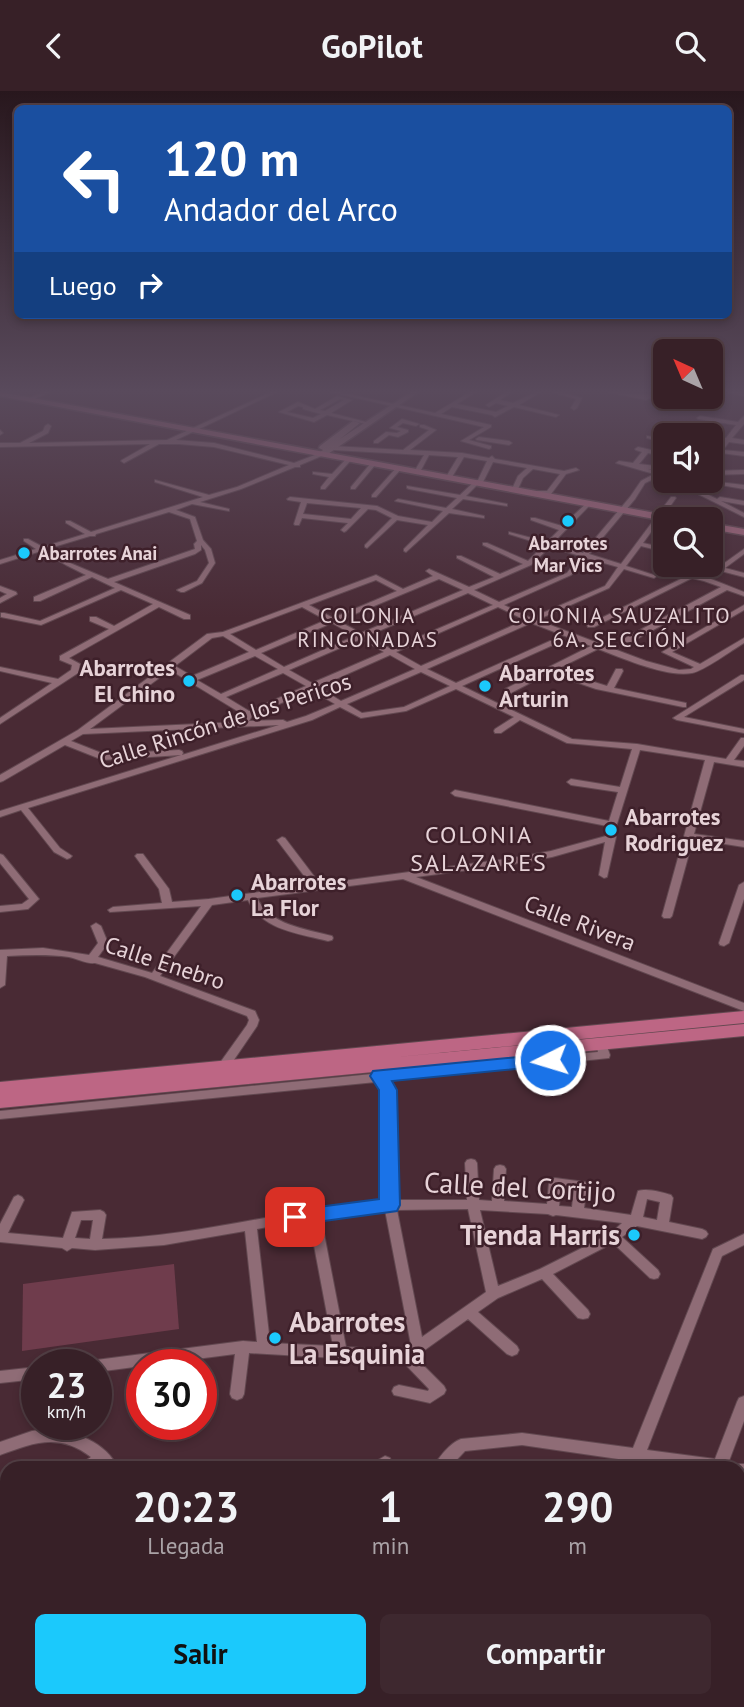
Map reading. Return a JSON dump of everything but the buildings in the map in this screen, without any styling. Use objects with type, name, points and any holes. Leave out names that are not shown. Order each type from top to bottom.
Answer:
[{"type":"main road","points":[[395,467],[551,494],[653,516]]},
{"type":"main road","points":[[723,528],[744,532]]},
{"type":"main road","points":[[0,1101],[185,1089],[228,1079],[432,1054],[598,1038],[744,1017]]},
{"type":"main road","points":[[0,1089],[372,1071],[432,1054],[508,1058],[567,1053],[598,1038],[744,1032]]},
{"type":"street","points":[[2,560],[210,498],[295,467]]},
{"type":"street","points":[[323,488],[342,467]]},
{"type":"street","points":[[354,488],[370,467]]},
{"type":"street","points":[[417,472],[420,467]]},
{"type":"street","points":[[449,477],[455,467]]},
{"type":"street","points":[[406,550],[446,510],[479,483],[487,467]]},
{"type":"street","points":[[535,467],[564,473],[576,470]]},
{"type":"street","points":[[374,496],[399,468]]},
{"type":"street","points":[[515,489],[520,477],[530,469]]},
{"type":"street","points":[[723,473],[744,472]]},
{"type":"street","points":[[281,473],[293,476]]},
{"type":"street","points":[[315,473],[334,476]]},
{"type":"street","points":[[551,494],[564,473]]},
{"type":"street","points":[[244,722],[249,714],[569,574],[624,510],[643,482],[653,477]]},
{"type":"street","points":[[157,481],[210,498]]},
{"type":"street","points":[[252,483],[265,488]]},
{"type":"street","points":[[723,484],[744,487]]},
{"type":"street","points":[[409,487],[505,505]]},
{"type":"street","points":[[700,493],[744,515]]},
{"type":"street","name":"Calle Rincón de los Pericos","points":[[666,507],[673,498]]},
{"type":"street","points":[[290,499],[377,508],[396,518],[432,524]]},
{"type":"street","points":[[713,499],[744,503]]},
{"type":"street","points":[[298,524],[305,500]]},
{"type":"street","points":[[398,501],[482,517]]},
{"type":"street","points":[[194,503],[227,510]]},
{"type":"street","points":[[220,697],[529,564],[589,503]]},
{"type":"street","points":[[344,530],[366,507]]},
{"type":"street","points":[[167,509],[193,518],[200,541],[210,555],[211,568],[206,575],[200,582],[181,590]]},
{"type":"street","points":[[301,516],[352,521]]},
{"type":"street","points":[[367,546],[396,518]]},
{"type":"street","points":[[533,519],[564,529]]},
{"type":"street","points":[[68,522],[93,534]]},
{"type":"street","name":"Calle Rincón de los Pericos","points":[[0,814],[293,723],[423,670],[607,587],[653,525]]},
{"type":"street","points":[[649,530],[653,531]]},
{"type":"street","points":[[511,533],[653,576]]},
{"type":"street","points":[[26,540],[187,617]]},
{"type":"street","points":[[198,550],[197,544],[200,541]]},
{"type":"street","points":[[485,544],[529,564]]},
{"type":"street","points":[[639,544],[653,547]]},
{"type":"street","points":[[108,581],[198,550],[210,555]]},
{"type":"street","points":[[723,566],[744,551]]},
{"type":"street","points":[[458,557],[500,577]]},
{"type":"street","points":[[723,567],[744,574]]},
{"type":"street","points":[[429,571],[533,621],[597,646],[679,672],[688,673],[701,667],[744,641]]},
{"type":"street","points":[[37,599],[93,574]]},
{"type":"street","points":[[592,625],[695,575],[744,594]]},
{"type":"street","points":[[192,679],[252,651],[439,576]]},
{"type":"street","points":[[0,779],[80,732],[210,636],[224,634],[376,577],[402,591]]},
{"type":"street","points":[[0,587],[13,594],[0,601]]},
{"type":"street","points":[[4,615],[41,623],[122,587]]},
{"type":"street","points":[[628,640],[727,587]]},
{"type":"street","points":[[0,722],[77,667],[63,658],[159,604]]},
{"type":"street","points":[[302,604],[423,670],[519,717],[582,744],[637,747],[744,764]]},
{"type":"street","points":[[701,667],[666,652],[744,607]]},
{"type":"street","points":[[93,619],[115,629]]},
{"type":"street","points":[[224,634],[361,716],[405,709],[550,643]]},
{"type":"street","points":[[508,691],[597,646]]},
{"type":"street","points":[[170,666],[249,714]]},
{"type":"street","points":[[0,669],[59,682]]},
{"type":"street","points":[[550,671],[610,689],[683,705]]},
{"type":"street","points":[[610,689],[619,671]]},
{"type":"street","points":[[742,680],[677,718],[744,731]]},
{"type":"street","points":[[498,731],[519,717]]},
{"type":"street","points":[[80,732],[244,722],[293,723]]},
{"type":"street","points":[[728,762],[744,740]]},
{"type":"street","points":[[64,741],[103,757],[195,752]]},
{"type":"street","points":[[604,875],[612,824],[637,747]]},
{"type":"street","points":[[656,763],[661,751]]},
{"type":"street","points":[[667,916],[710,759]]},
{"type":"street","points":[[572,782],[623,790]]},
{"type":"street","points":[[456,793],[612,824]]},
{"type":"street","points":[[23,807],[57,850],[67,856]]},
{"type":"street","points":[[689,836],[744,844]]},
{"type":"street","points":[[113,910],[209,902],[403,876],[552,854],[611,837]]},
{"type":"street","points":[[282,840],[317,887]]},
{"type":"street","points":[[141,856],[164,889],[168,906]]},
{"type":"street","points":[[0,857],[34,899],[32,904],[0,909]]},
{"type":"street","name":"Calle Rivera","points":[[403,876],[744,1007]]},
{"type":"street","points":[[724,943],[744,885]]},
{"type":"street","points":[[251,896],[259,913],[268,919],[328,938]]},
{"type":"street","points":[[154,977],[209,902]]},
{"type":"street","points":[[90,960],[103,943],[96,926]]},
{"type":"street","name":"Calle Enebro","points":[[1,953],[47,951],[90,960],[154,977],[251,1014],[254,1020],[252,1026],[228,1079]]},
{"type":"street","points":[[0,985],[1,953]]},
{"type":"street","points":[[399,1391],[430,1397],[439,1390],[412,1352],[390,1205],[388,1090],[398,1074],[432,1054]]},
{"type":"street","points":[[372,1071],[398,1074],[508,1058]]},
{"type":"street","points":[[372,1071],[388,1090]]},
{"type":"street","points":[[0,1115],[185,1089]]},
{"type":"street","points":[[471,1164],[473,1206],[494,1294]]},
{"type":"street","points":[[498,1206],[500,1169]]},
{"type":"street","points":[[553,1211],[555,1183],[581,1185],[577,1213]]},
{"type":"street","points":[[217,1353],[243,1347],[341,1354],[412,1352],[494,1294],[544,1273],[614,1237],[636,1219],[642,1194],[667,1198],[662,1224]]},
{"type":"street","points":[[0,1237],[5,1213],[18,1200]]},
{"type":"street","name":"Calle del Cortijo","points":[[0,1237],[67,1246],[162,1240],[314,1214],[390,1205],[498,1206],[577,1213],[636,1219],[702,1234]]},
{"type":"street","points":[[314,1214],[341,1354]]},
{"type":"street","points":[[67,1246],[76,1215],[100,1215],[95,1245]]},
{"type":"street","points":[[250,1225],[264,1348]]},
{"type":"street","points":[[614,1237],[654,1273]]},
{"type":"street","points":[[637,1457],[717,1253],[744,1239]]},
{"type":"street","points":[[544,1273],[583,1314]]},
{"type":"street","points":[[468,1311],[512,1349]]},
{"type":"street","points":[[237,1394],[243,1347]]},
{"type":"street","points":[[0,1379],[21,1376]]},
{"type":"street","points":[[727,1461],[744,1402]]},
{"type":"street","points":[[0,1449],[30,1438],[60,1435],[87,1442],[106,1461]]},
{"type":"street","points":[[446,1461],[461,1445],[522,1439],[672,1461]]},
{"type":"shaded area","points":[[174,1264],[179,1329],[22,1349],[23,1284]]},
{"type":"place","name":"Abarrotes Mar Vics","points":[[568,521]]},
{"type":"place","name":"Abarrotes Anai","points":[[24,553]]},
{"type":"place","name":"Abarrotes El Chino","points":[[189,681]]},
{"type":"place","name":"Abarrotes Arturin","points":[[485,686]]},
{"type":"place","name":"Abarrotes Rodriguez","points":[[611,830]]},
{"type":"place","name":"Abarrotes La Flor","points":[[237,895]]},
{"type":"place","name":"Tienda Harris","points":[[634,1235]]},
{"type":"place","name":"Abarrotes La Esquinia","points":[[275,1338]]},
{"type":"district","name":"COLONIA RINCONADAS","points":[[368,628]]},
{"type":"district","name":"COLONIA SAUZALITO 6A. SECCIÓN","points":[[620,628]]},
{"type":"district","name":"COLONIA SALAZARES","points":[[479,849]]},
{"type":"route","points":[[295,1217],[390,1205],[388,1090],[379,1076],[550,1060]]}]
